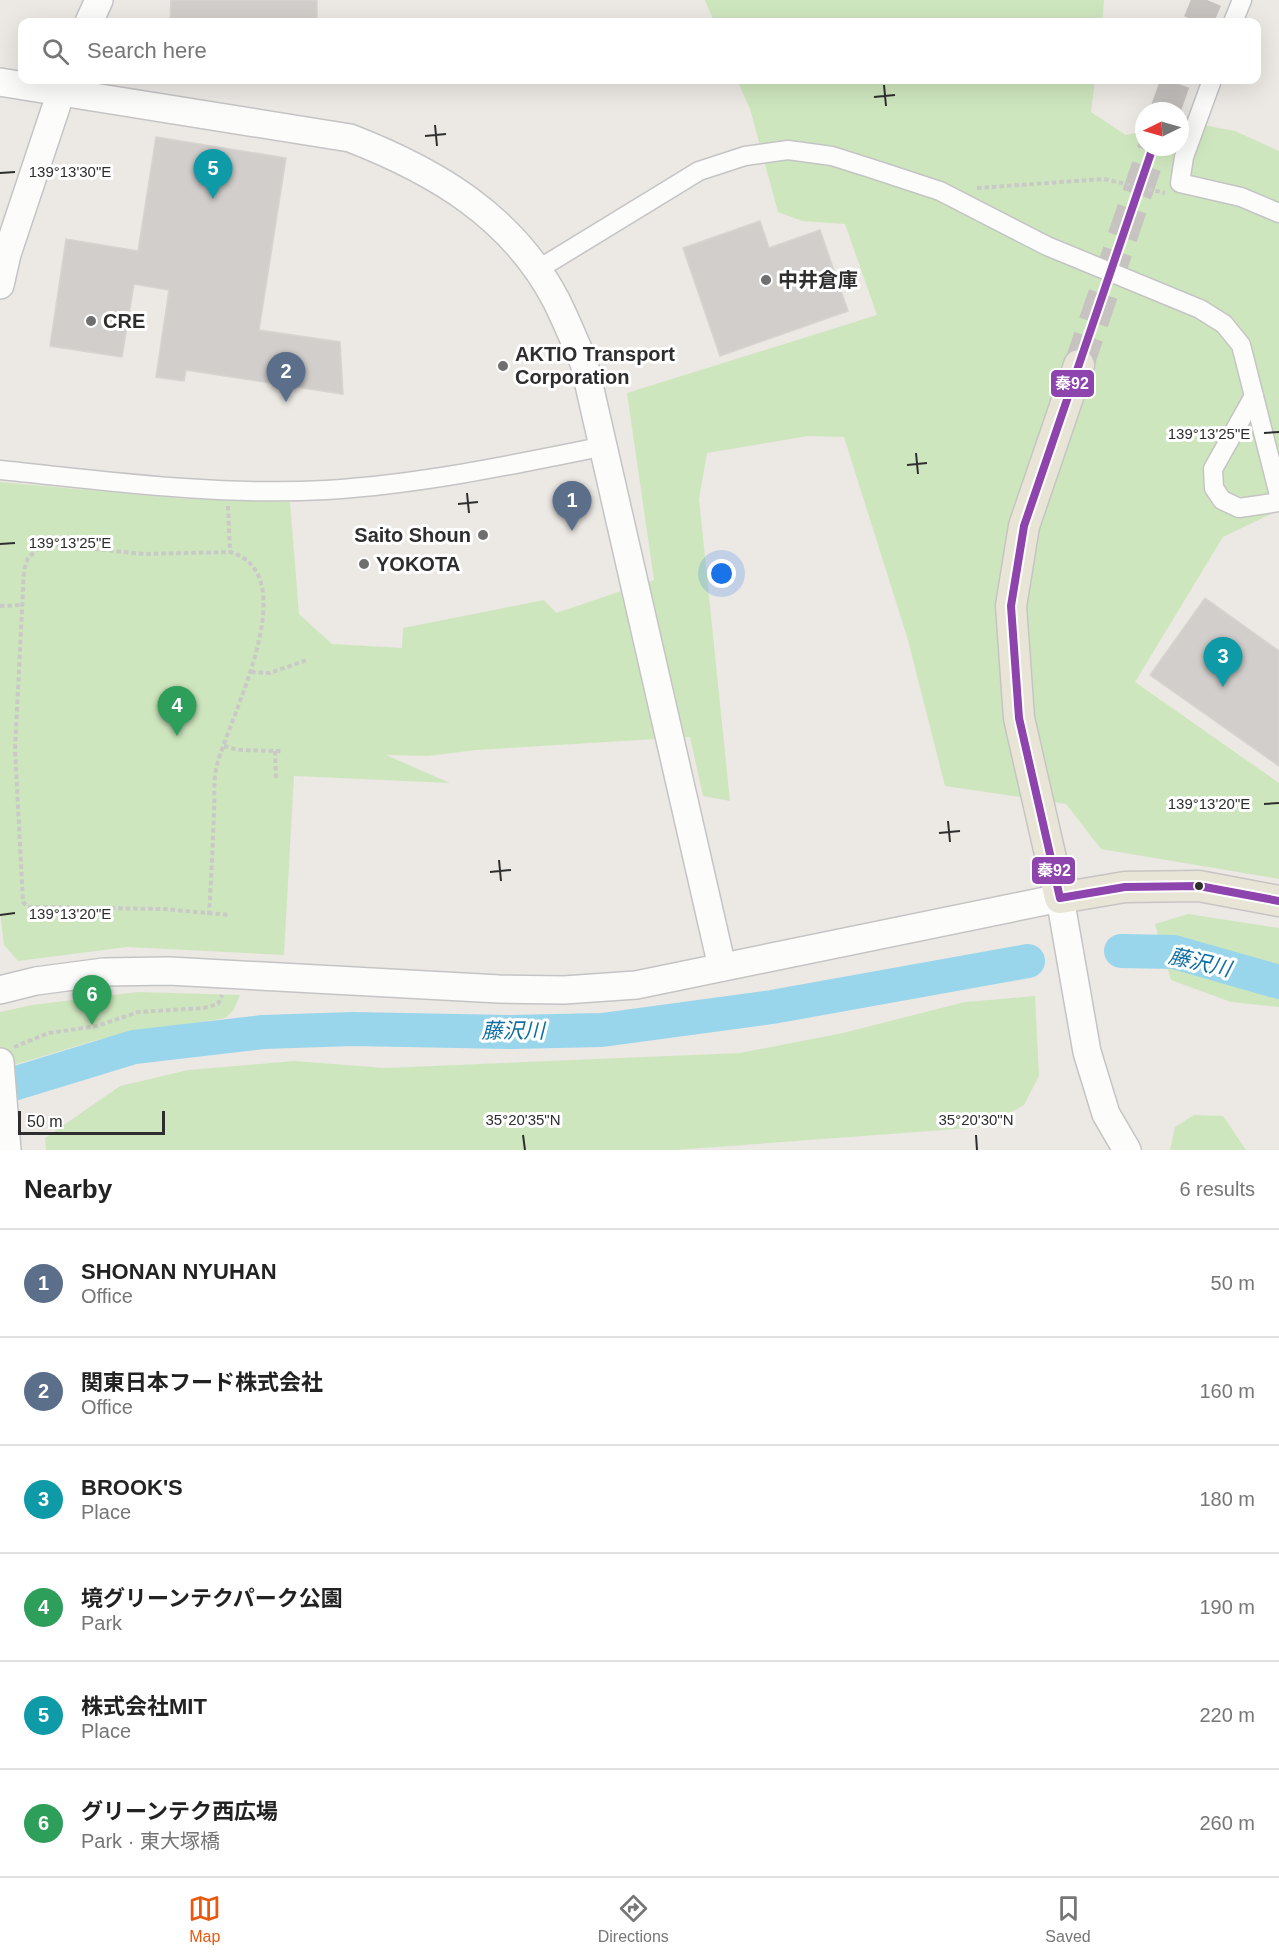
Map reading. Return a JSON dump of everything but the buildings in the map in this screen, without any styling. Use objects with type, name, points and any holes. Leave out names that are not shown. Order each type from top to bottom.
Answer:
[{"type":"main road","points":[[1079,365],[1024,526],[1011,606],[1019,718],[1060,898],[1125,887],[1199,886],[1279,901]]},
{"type":"street","points":[[91,18],[99,0]]},
{"type":"street","points":[[1235,18],[1242,0]]},
{"type":"street","points":[[0,82],[18,83]]},
{"type":"street","points":[[41,84],[62,85],[350,138],[397,156],[436,176],[491,216],[537,270],[556,299],[584,363],[605,446],[723,967]]},
{"type":"street","points":[[1211,84],[1184,157],[1180,183],[1241,197],[1279,213]]},
{"type":"street","points":[[0,285],[7,254],[62,85]]},
{"type":"street","points":[[537,270],[699,171],[745,156],[788,150],[832,156],[940,191],[1047,246],[1200,309],[1224,324],[1241,345],[1279,495]]},
{"type":"street","points":[[1254,396],[1213,469],[1214,488],[1222,500],[1239,508],[1279,502]]},
{"type":"street","points":[[0,470],[195,490],[326,490],[466,475],[605,446]]},
{"type":"street","points":[[0,990],[36,981],[104,972],[227,974],[564,990],[636,985],[1060,898],[1087,1052],[1106,1114],[1127,1150]]},
{"type":"street","points":[[5,1055],[7,1142]]},
{"type":"path","points":[[940,191],[1104,179],[1163,194]]},
{"type":"path","points":[[227,491],[230,552]]},
{"type":"path","points":[[209,915],[217,766],[261,640],[262,603],[259,574],[242,555],[230,552],[144,554],[56,545],[40,547],[28,558],[24,570],[15,750],[23,902],[28,907],[164,909],[209,915],[230,915]]},
{"type":"path","points":[[0,606],[22,605]]},
{"type":"path","points":[[251,672],[270,673],[307,660]]},
{"type":"path","points":[[224,746],[238,750],[281,751]]},
{"type":"path","points":[[275,751],[276,780]]},
{"type":"path","points":[[5,1055],[49,1033],[97,1026],[138,1012],[204,1008],[218,1004],[227,974]]},
{"type":"green space","points":[[705,0],[1104,0],[1102,18],[712,18]]},
{"type":"green space","points":[[739,84],[1094,84],[1091,112],[1126,135],[1135,133],[1135,156],[1189,156],[1189,122],[1235,131],[1279,151],[1279,510],[1223,537],[1135,682],[1279,783],[1279,879],[1101,849],[1066,804],[945,786],[908,640],[844,437],[808,436],[707,453],[699,499],[730,801],[703,796],[690,737],[476,750],[428,756],[386,755],[450,783],[294,776],[284,955],[127,947],[18,961],[4,945],[0,912],[0,482],[187,499],[290,502],[299,614],[332,644],[402,648],[403,628],[544,600],[556,613],[654,580],[627,393],[877,315],[845,224],[802,221],[778,212],[750,109]]},
{"type":"green space","points":[[1188,914],[1279,928],[1279,1007],[1231,1002],[1171,980],[1155,924]]},
{"type":"green space","points":[[138,992],[240,995],[233,1011],[225,1018],[97,1040],[0,1069],[0,1012],[32,1005]]},
{"type":"green space","points":[[1035,996],[1039,1076],[1024,1105],[984,1127],[675,1150],[46,1150],[45,1138],[120,1086],[188,1070],[294,1061],[385,1068],[740,1053],[843,1033],[965,1002]]},
{"type":"green space","points":[[1194,1115],[1223,1116],[1246,1150],[1170,1150],[1175,1127]]},
{"type":"waterway","name":"藤沢川","points":[[1121,951],[1174,952],[1279,982]]},
{"type":"waterway","name":"藤沢川","points":[[0,1088],[134,1047],[263,1032],[353,1029],[511,1032],[602,1030],[772,1007],[1028,961]]},
{"type":"tunnel","points":[[1200,18],[1207,0]]},
{"type":"tunnel","points":[[1168,102],[1175,84]]},
{"type":"tunnel","points":[[1079,365],[1150,156]]},
{"type":"transit line","name":"秦92","points":[[1150,156],[1024,526],[1011,606],[1019,718],[1060,898],[1125,887],[1199,886],[1279,901]]},
{"type":"place","name":"株式会社MIT","points":[[213,199]]},
{"type":"place","name":"中井倉庫","points":[[766,280]]},
{"type":"place","name":"CRE","points":[[91,321]]},
{"type":"place","name":"AKTIO Transport Corporation","points":[[503,366]]},
{"type":"place","name":"関東日本フード株式会社","points":[[286,402]]},
{"type":"place","name":"SHONAN NYUHAN","points":[[572,531]]},
{"type":"place","name":"Saito Shoun","points":[[483,535]]},
{"type":"place","name":"YOKOTA","points":[[364,564]]},
{"type":"place","name":"BROOK'S","points":[[1223,687]]},
{"type":"place","name":"境グリーンテクパーク公園","points":[[177,736]]},
{"type":"place","name":"グリーンテク西広場","points":[[92,1025]]}]
